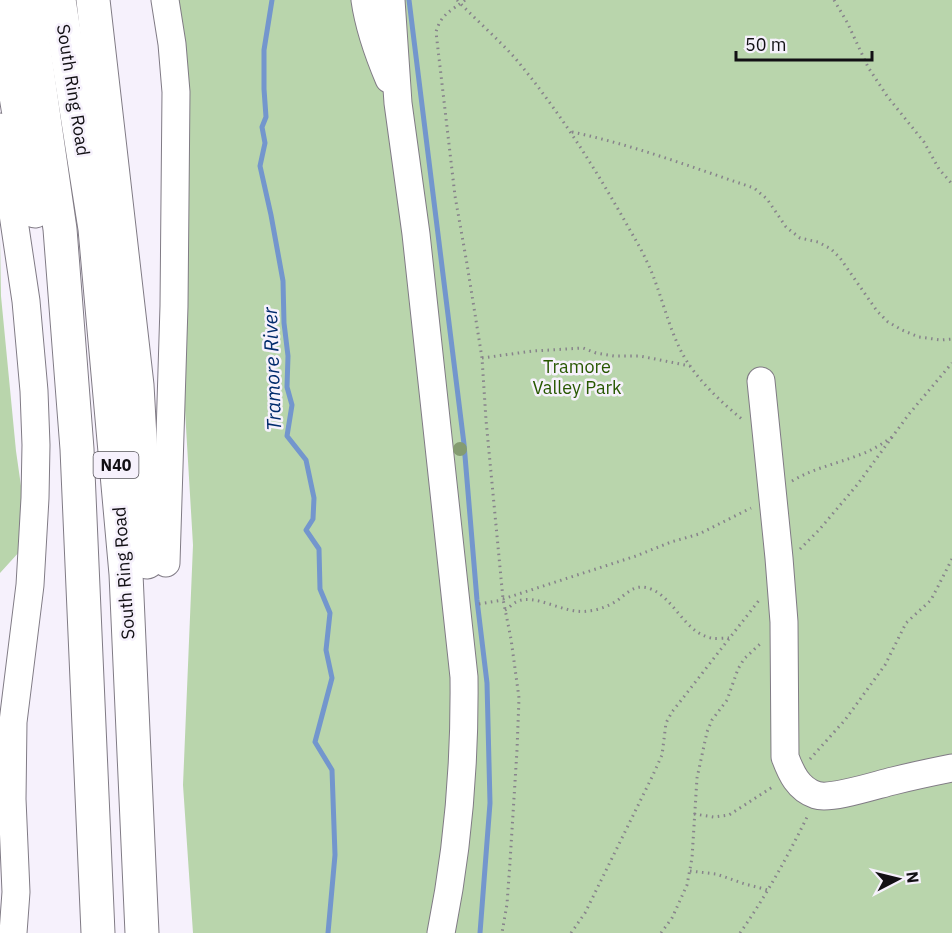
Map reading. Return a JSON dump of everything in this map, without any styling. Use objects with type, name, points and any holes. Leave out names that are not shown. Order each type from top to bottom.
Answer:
[{"type":"highway","name":"South Ring Road","points":[[27,0],[60,229],[77,449],[98,933]]},
{"type":"highway","name":"South Ring Road","points":[[59,0],[95,229],[126,574],[143,933]]},
{"type":"highway","points":[[94,7],[95,229]]},
{"type":"highway","points":[[94,7],[138,396],[149,604],[152,785],[143,933]]},
{"type":"highway","points":[[0,10],[77,449]]},
{"type":"street","points":[[165,0],[176,92],[174,306],[166,563]]},
{"type":"street","points":[[365,0],[377,51],[398,103]]},
{"type":"street","points":[[391,0],[398,103],[418,245],[464,677],[462,758],[455,851],[441,933]]},
{"type":"street","points":[[0,127],[26,301],[36,445],[30,585],[13,722],[12,799],[16,892],[13,933]]},
{"type":"street","points":[[761,381],[781,572],[784,622],[785,757],[791,774],[802,787],[818,796],[844,794],[952,768]]},
{"type":"path","points":[[834,0],[868,67],[887,96],[924,142],[939,169],[952,184]]},
{"type":"path","points":[[502,933],[507,904],[519,698],[503,600],[482,358],[455,196],[436,32],[444,15],[461,1],[513,57],[572,132],[639,246],[654,278],[676,341],[690,366],[711,391],[767,440]]},
{"type":"path","points":[[572,132],[600,138],[754,188],[766,199],[786,227],[800,238],[818,242],[831,249],[840,258],[877,311],[888,322],[919,337],[952,339]]},
{"type":"path","points":[[482,358],[533,351],[583,348],[596,353],[640,356],[690,366]]},
{"type":"path","points":[[571,933],[585,913],[652,777],[662,755],[666,723],[672,712],[781,572],[857,485],[909,414],[952,363]]},
{"type":"path","points":[[490,602],[503,600],[699,534],[773,495],[786,484],[801,476],[858,456],[894,436]]},
{"type":"path","points":[[694,814],[714,817],[729,815],[785,779],[814,756],[845,720],[885,665],[906,623],[931,600],[952,559]]},
{"type":"path","points":[[505,610],[524,599],[540,600],[568,611],[585,612],[602,609],[628,591],[642,587],[651,589],[667,599],[681,618],[697,631],[710,638],[729,638]]},
{"type":"path","points":[[661,933],[672,918],[687,885],[692,858],[697,778],[707,732],[712,720],[727,700],[744,659],[784,622]]},
{"type":"path","points":[[740,933],[768,890],[818,796]]},
{"type":"path","points":[[690,871],[716,874],[768,890]]},
{"type":"green space","name":"Tramore Valley Park","points":[[173,0],[952,0],[952,933],[193,933],[183,785],[193,545],[181,343]]},
{"type":"green space","points":[[0,238],[1,296],[23,500],[20,551],[0,573]]},
{"type":"waterway","name":"Tramore River","points":[[272,0],[264,50],[266,117],[262,127],[265,143],[260,166],[283,281],[288,356],[287,387],[292,405],[287,436],[306,460],[314,498],[313,519],[306,530],[319,549],[320,589],[330,613],[326,650],[332,678],[315,742],[332,770],[335,855],[328,933]]},
{"type":"waterway","points":[[409,0],[464,444],[477,600],[487,683],[490,803],[480,933]]}]
